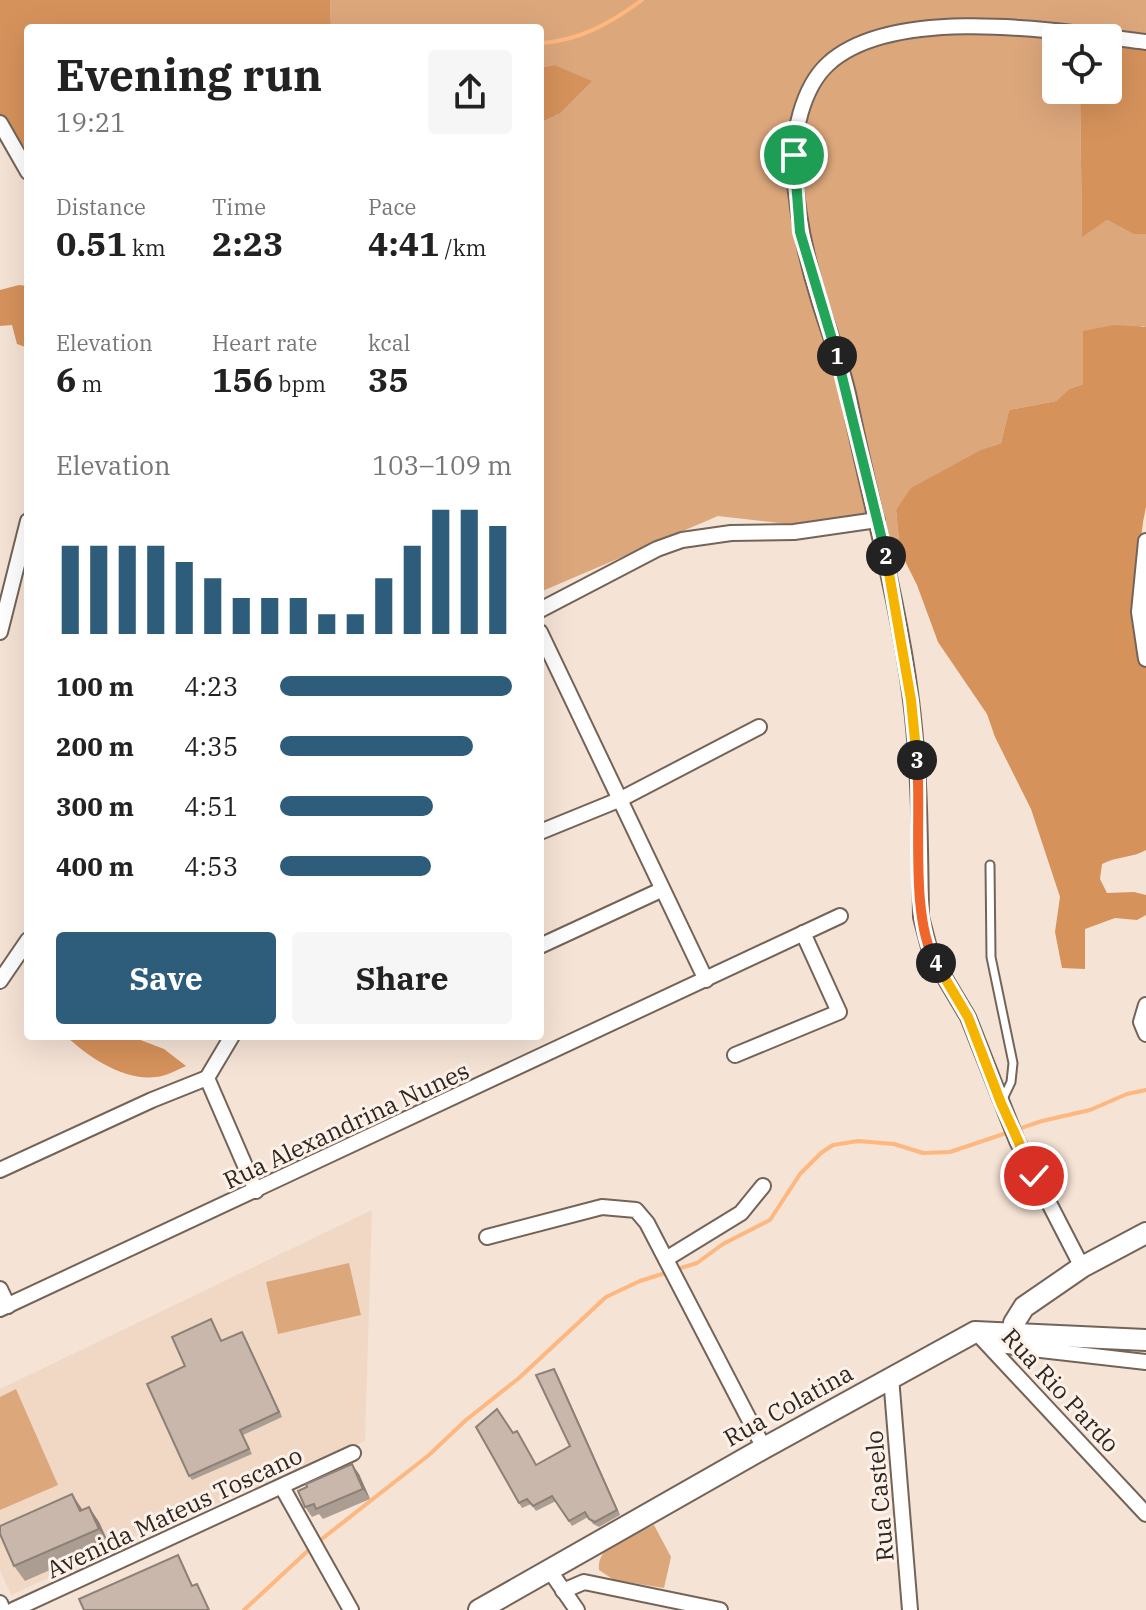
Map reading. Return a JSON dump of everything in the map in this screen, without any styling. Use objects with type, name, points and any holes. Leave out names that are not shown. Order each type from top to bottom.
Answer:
[{"type":"main road","points":[[1013,1333],[1014,1323],[1024,1307],[1082,1267],[1146,1233]]},
{"type":"main road","name":"Rua Colatina","points":[[479,1610],[891,1377],[982,1338],[1013,1333],[1146,1340]]},
{"type":"street","points":[[1082,1267],[1017,1141],[968,1017],[931,955],[925,936],[921,917],[918,776],[911,700],[888,566],[843,375],[819,300],[798,214],[793,166],[804,104],[812,84],[828,64],[845,53],[887,37],[975,26],[1021,27],[1146,42]]},
{"type":"street","points":[[0,123],[24,165]]},
{"type":"street","points":[[544,608],[657,549],[682,540],[731,533],[794,532],[877,520]]},
{"type":"street","points":[[0,632],[24,537]]},
{"type":"street","points":[[1146,541],[1139,612],[1146,659]]},
{"type":"street","points":[[544,640],[706,980]]},
{"type":"street","points":[[544,830],[621,799],[759,727]]},
{"type":"street","points":[[544,944],[661,890]]},
{"type":"street","name":"Rua Alexandrina Nunes","points":[[4,1308],[840,916]]},
{"type":"street","points":[[735,1055],[839,1012],[803,933]]},
{"type":"street","points":[[0,981],[24,946]]},
{"type":"street","points":[[1146,1005],[1141,1022],[1146,1034]]},
{"type":"street","points":[[0,1170],[207,1078],[230,1040]]},
{"type":"street","points":[[207,1078],[256,1191]]},
{"type":"street","points":[[670,1267],[741,1213],[763,1186]]},
{"type":"street","points":[[487,1237],[602,1207],[628,1207],[642,1216],[764,1448]]},
{"type":"street","points":[[0,1289],[4,1308]]},
{"type":"street","points":[[982,1338],[1146,1362]]},
{"type":"street","name":"Rua Rio Pardo","points":[[982,1338],[1146,1514]]},
{"type":"street","name":"Rua Castelo","points":[[891,1377],[910,1610]]},
{"type":"street","name":"Avenida Mateus Toscano","points":[[13,1610],[353,1453]]},
{"type":"street","points":[[282,1487],[351,1610]]},
{"type":"street","points":[[571,1559],[584,1582]]},
{"type":"street","points":[[550,1571],[577,1610]]},
{"type":"street","points":[[563,1591],[584,1582],[720,1610]]},
{"type":"street","points":[[0,1603],[3,1610]]},
{"type":"lane","points":[[990,865],[991,957],[1013,1063],[1011,1082],[1001,1103]]},
{"type":"shaded area","points":[[0,0],[330,0],[331,24],[24,24],[24,146],[0,126]]},
{"type":"shaded area","points":[[330,0],[1146,0],[1146,38],[1122,38],[1122,24],[1042,24],[1042,104],[1080,104],[1082,236],[1107,220],[1133,234],[1146,234],[1146,327],[1142,326],[1083,384],[1069,389],[1056,401],[1009,410],[1001,443],[959,463],[896,510],[900,551],[887,532],[869,525],[831,529],[718,516],[544,590],[544,121],[559,114],[554,65],[544,67],[544,24],[331,24]]},
{"type":"shaded area","points":[[1122,38],[1146,38],[1146,234],[1133,234],[1107,220],[1082,237],[1080,104],[1122,104]]},
{"type":"shaded area","points":[[554,65],[592,81],[559,114],[544,121],[544,67]]},
{"type":"shaded area","points":[[24,286],[24,347],[17,344],[12,325],[0,326],[0,290]]},
{"type":"shaded area","points":[[1114,325],[1146,327],[1146,507],[1140,564],[1146,659],[1146,850],[1102,864],[1100,879],[1107,893],[1146,895],[1146,915],[1137,920],[1115,918],[1085,929],[1085,969],[1062,968],[1055,932],[1060,897],[1031,809],[995,737],[987,714],[938,642],[917,585],[900,551],[896,510],[911,488],[981,450],[1001,443],[1009,410],[1056,401],[1069,389],[1083,384],[1083,331]]},
{"type":"shaded area","points":[[71,1040],[140,1040],[164,1049],[186,1066],[160,1076],[144,1077],[107,1066]]},
{"type":"shaded area","points":[[372,1210],[365,1441],[131,1540],[11,1595],[0,1570],[0,1389]]},
{"type":"shaded area","points":[[349,1263],[361,1315],[278,1334],[266,1282]]},
{"type":"shaded area","points":[[16,1389],[58,1485],[0,1510],[0,1397]]},
{"type":"shaded area","points":[[654,1525],[671,1557],[664,1588],[614,1580],[599,1570],[600,1561],[610,1547]]},
{"type":"building","points":[[211,1319],[221,1341],[242,1332],[279,1412],[240,1430],[249,1449],[189,1476],[147,1384],[185,1366],[172,1337]]},
{"type":"building","points":[[554,1369],[617,1510],[595,1522],[585,1512],[569,1521],[552,1496],[533,1506],[527,1499],[519,1503],[476,1427],[497,1409],[513,1433],[517,1431],[536,1465],[570,1446],[536,1375]]},
{"type":"building","points":[[352,1464],[363,1489],[316,1509],[314,1504],[305,1507],[298,1491],[307,1487],[306,1484]]},
{"type":"building","points":[[72,1494],[80,1511],[89,1507],[99,1529],[14,1566],[0,1534],[0,1526]]},
{"type":"building","points":[[178,1555],[192,1586],[197,1584],[209,1610],[84,1610],[79,1599]]},
{"type":"waterway","points":[[544,43],[568,39],[594,29],[642,0]]},
{"type":"waterway","points":[[318,1542],[429,1455],[466,1420],[519,1378],[606,1297],[640,1281],[697,1263],[723,1244],[770,1220],[800,1174],[833,1145],[858,1141],[894,1144],[923,1153],[950,1152],[1146,1090]]},
{"type":"waterway","points":[[244,1610],[312,1547]]},
{"type":"route","points":[[794,155],[800,232],[843,375],[901,634],[918,776],[921,917],[925,936],[931,955],[968,1017],[1001,1103],[1034,1176]]}]
